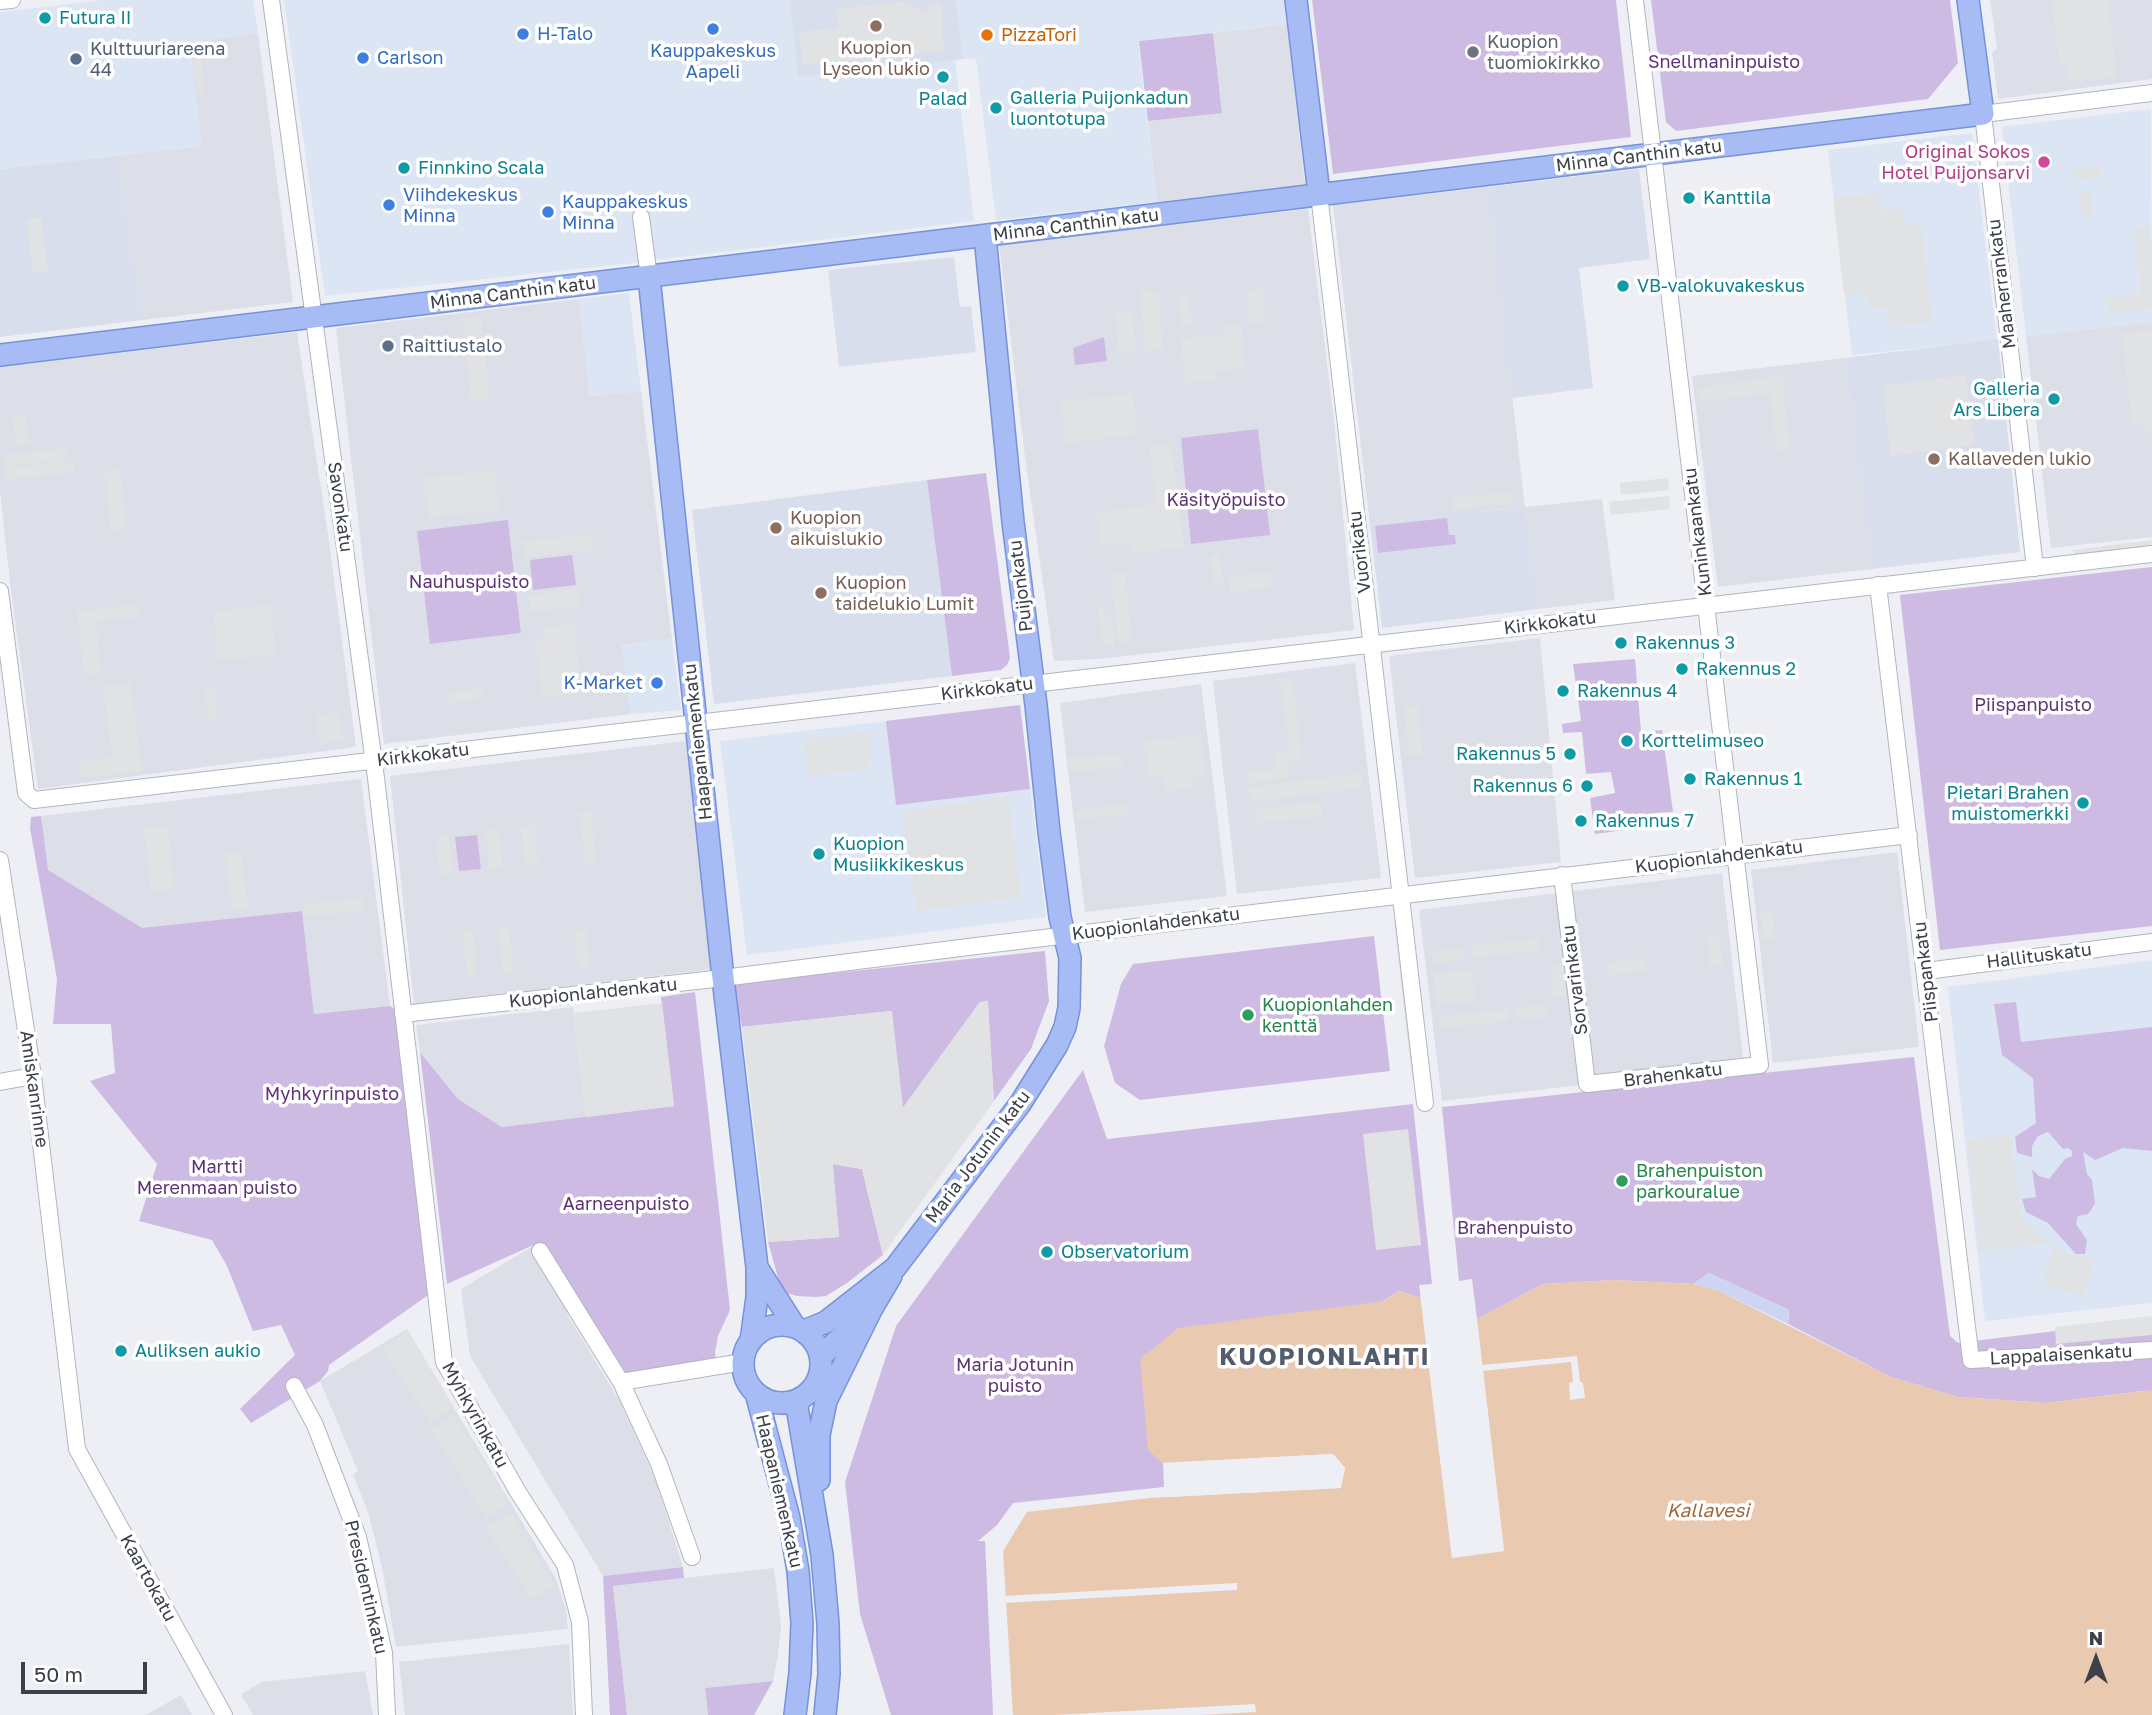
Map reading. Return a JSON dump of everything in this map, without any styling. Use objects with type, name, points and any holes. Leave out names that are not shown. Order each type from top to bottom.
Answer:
[{"type":"main road","name":"Vuorikatu","points":[[1296,0],[1319,194]]},
{"type":"main road","name":"Maaherrankatu","points":[[1968,0],[1983,114]]},
{"type":"main road","name":"Minna Canthin katu","points":[[0,355],[1983,114]]},
{"type":"main road","name":"Puijonkatu","points":[[985,236],[1013,522],[1060,916],[1066,935]]},
{"type":"main road","name":"Haapaniemenkatu","points":[[649,277],[723,978],[757,1267],[757,1297],[751,1340]]},
{"type":"main road","name":"Maria Jotunin katu","points":[[800,1329],[826,1322],[895,1268],[1020,1104],[1057,1045],[1065,1027],[1069,1008],[1070,958],[1066,935]]},
{"type":"main road","name":"Haapaniemenkatu","points":[[757,1267],[800,1329]]},
{"type":"main road","points":[[819,1534],[819,1435],[822,1416],[832,1388],[895,1268]]},
{"type":"main road","points":[[821,1356],[872,1310]]},
{"type":"main road","points":[[775,1325],[800,1329],[817,1344],[822,1367],[818,1381],[808,1394],[796,1401],[782,1404],[756,1394],[745,1377],[743,1362],[751,1340],[758,1333],[775,1325]]},
{"type":"main road","name":"Haapaniemenkatu","points":[[756,1394],[789,1518],[798,1571],[802,1623],[795,1715]]},
{"type":"main road","name":"Haapaniemenkatu","points":[[796,1401],[819,1534],[828,1624],[829,1674],[825,1715]]},
{"type":"street","points":[[0,1],[12,0]]},
{"type":"street","name":"Savonkatu","points":[[271,0],[373,761],[403,1014]]},
{"type":"street","name":"Kuninkaankatu","points":[[1635,0],[1760,1065]]},
{"type":"street","name":"Minna Canthin katu","points":[[1983,114],[2152,93]]},
{"type":"street","name":"Maaherrankatu","points":[[1983,114],[2035,568]]},
{"type":"street","name":"Vuorikatu","points":[[1319,194],[1425,1103]]},
{"type":"street","name":"Haapaniemenkatu","points":[[641,217],[649,277]]},
{"type":"street","name":"Kirkkokatu","points":[[0,592],[26,793],[34,800],[2152,555]]},
{"type":"street","name":"Piispankatu","points":[[1878,585],[1971,1360]]},
{"type":"street","name":"Kuopionlahdenkatu","points":[[403,1014],[1909,835]]},
{"type":"street","name":"Amiskanrinne","points":[[0,860],[33,1076],[77,1449],[92,1478]]},
{"type":"street","name":"Sorvarinkatu","points":[[1562,875],[1587,1084]]},
{"type":"street","name":"Hallituskatu","points":[[1926,971],[2152,942]]},
{"type":"street","name":"Myhkyrinkatu","points":[[403,1014],[444,1362],[512,1482],[565,1566],[580,1622],[584,1715]]},
{"type":"street","name":"Brahenkatu","points":[[1587,1084],[1760,1065]]},
{"type":"street","points":[[0,1082],[33,1076]]},
{"type":"street","points":[[540,1251],[621,1382],[659,1464],[692,1557]]},
{"type":"street","name":"Lappalaisenkatu","points":[[1971,1360],[2152,1350]]},
{"type":"street","points":[[621,1382],[743,1362]]},
{"type":"street","name":"Presidentinkatu","points":[[294,1387],[314,1425],[358,1537],[384,1653],[387,1715]]},
{"type":"street","name":"Kaartokatu","points":[[92,1478],[223,1715]]},
{"type":"shaded area","points":[[103,0],[253,0],[258,33],[189,42],[202,146],[0,169],[0,12]]},
{"type":"shaded area","points":[[284,0],[790,0],[955,59],[974,221],[625,264],[325,296]]},
{"type":"shaded area","name":"Kuopion Lyseon lukio","points":[[790,0],[956,0],[963,59],[798,77]]},
{"type":"shaded area","points":[[956,0],[1284,0],[1287,24],[1138,41],[1157,202],[996,220],[976,58],[963,59]]},
{"type":"shaded area","points":[[1990,0],[2152,0],[2152,79],[1998,99],[1992,53],[1997,48]]},
{"type":"shaded area","points":[[2052,0],[2108,0],[2117,77],[2068,82],[2066,64],[2059,64]]},
{"type":"shaded area","points":[[904,2],[905,6],[915,7],[924,13],[931,5],[941,2],[944,51],[803,65],[799,32],[838,28],[836,9]]},
{"type":"shaded area","points":[[1287,24],[1305,185],[1157,202],[1148,121],[1222,112],[1213,33]]},
{"type":"shaded area","points":[[258,33],[293,302],[143,320],[116,156],[202,146],[189,42]]},
{"type":"shaded area","points":[[199,43],[205,92],[197,94],[191,44]]},
{"type":"shaded area","points":[[2151,109],[2152,322],[2026,336],[2002,127]]},
{"type":"shaded area","points":[[1972,133],[1997,340],[1852,355],[1828,150]]},
{"type":"shaded area","points":[[116,156],[143,320],[0,337],[0,169]]},
{"type":"shaded area","points":[[2100,165],[2102,177],[2074,180],[2073,168]]},
{"type":"shaded area","points":[[1639,169],[1650,259],[1579,268],[1593,388],[1512,398],[1488,187]]},
{"type":"shaded area","points":[[1488,187],[1525,507],[1370,524],[1333,205]]},
{"type":"shaded area","points":[[2091,191],[2094,217],[2082,219],[2079,193]]},
{"type":"shaded area","points":[[1879,193],[1881,211],[1902,208],[1904,225],[1921,223],[1932,322],[1891,327],[1889,308],[1868,310],[1866,293],[1844,295],[1833,198]]},
{"type":"shaded area","points":[[1308,209],[1334,420],[1354,630],[1099,659],[1054,661],[999,244]]},
{"type":"shaded area","points":[[41,217],[48,271],[33,273],[26,219]]},
{"type":"shaded area","points":[[2150,226],[2152,309],[2108,314],[2106,298],[2141,294],[2134,228]]},
{"type":"shaded area","points":[[954,257],[960,307],[971,306],[976,352],[839,367],[828,270]]},
{"type":"shaded area","points":[[1262,289],[1266,322],[1250,324],[1247,291]]},
{"type":"shaded area","points":[[1158,291],[1163,350],[1145,351],[1140,292]]},
{"type":"shaded area","points":[[629,293],[641,391],[590,396],[579,299]]},
{"type":"shaded area","points":[[1189,294],[1192,325],[1181,326],[1178,295]]},
{"type":"shaded area","points":[[579,299],[590,396],[641,391],[672,639],[622,645],[631,714],[384,744],[336,328]],"holes":[[[508,520],[521,633],[430,644]]]},
{"type":"shaded area","points":[[1132,310],[1136,352],[1119,354],[1115,312]]},
{"type":"shaded area","points":[[481,316],[490,398],[471,400],[462,318]]},
{"type":"shaded area","points":[[2152,322],[2152,537],[2051,548],[2026,336]]},
{"type":"shaded area","points":[[1241,324],[1245,368],[1217,371],[1218,380],[1185,383],[1181,339],[1225,334],[1225,326]]},
{"type":"shaded area","points":[[2152,329],[2152,433],[2145,434],[2144,425],[2132,426],[2122,333]]},
{"type":"shaded area","points":[[297,332],[329,541],[356,747],[38,789],[0,491],[0,367]]},
{"type":"shaded area","name":"Kallaveden lukio","points":[[1998,339],[2020,552],[1872,569],[1845,358]]},
{"type":"shaded area","points":[[1845,358],[1872,569],[1718,587],[1692,376]]},
{"type":"shaded area","points":[[1966,375],[1975,445],[1891,456],[1882,386]]},
{"type":"shaded area","points":[[1782,376],[1790,449],[1777,450],[1770,394],[1698,402],[1697,388]]},
{"type":"shaded area","points":[[1133,393],[1138,435],[1066,443],[1061,401]]},
{"type":"shaded area","points":[[26,416],[29,444],[16,445],[13,417]]},
{"type":"shaded area","points":[[1171,444],[1184,548],[1131,554],[1129,543],[1100,546],[1096,512],[1156,504],[1149,446]]},
{"type":"shaded area","points":[[66,448],[67,460],[5,466],[3,455]]},
{"type":"shaded area","points":[[73,461],[75,472],[5,480],[3,468]]},
{"type":"shaded area","points":[[120,469],[127,529],[111,531],[104,471]]},
{"type":"shaded area","points":[[494,470],[499,510],[428,518],[423,478]]},
{"type":"shaded area","points":[[1668,478],[1669,490],[1621,495],[1620,483]]},
{"type":"shaded area","name":"Kuopion taidelukio Lumit","points":[[927,480],[952,676],[714,704],[692,510]]},
{"type":"shaded area","points":[[1510,492],[1511,504],[1454,510],[1453,498]]},
{"type":"shaded area","points":[[1669,496],[1670,509],[1611,515],[1609,502]]},
{"type":"shaded area","points":[[1602,499],[1615,600],[1538,609],[1525,507]]},
{"type":"shaded area","points":[[1525,507],[1538,609],[1382,628],[1370,524]]},
{"type":"shaded area","points":[[593,534],[594,550],[525,557],[523,541]]},
{"type":"shaded area","points":[[2152,540],[2152,546],[2074,555],[2073,550]]},
{"type":"shaded area","points":[[1220,554],[1224,584],[1214,586],[1210,555]]},
{"type":"shaded area","points":[[1270,572],[1272,588],[1230,592],[1229,576]]},
{"type":"shaded area","points":[[1125,573],[1132,641],[1118,643],[1111,574]]},
{"type":"shaded area","points":[[578,589],[580,606],[531,612],[529,595]]},
{"type":"shaded area","points":[[139,605],[141,617],[96,621],[101,674],[84,676],[77,611]]},
{"type":"shaded area","points":[[270,605],[276,654],[218,661],[213,612]]},
{"type":"shaded area","points":[[1098,605],[1112,621],[1116,652],[1101,640]]},
{"type":"shaded area","points":[[574,624],[582,693],[542,698],[535,641],[546,640],[544,628]]},
{"type":"shaded area","points":[[1540,638],[1561,862],[1415,878],[1389,656]]},
{"type":"shaded area","points":[[672,639],[681,710],[631,714],[622,645]]},
{"type":"shaded area","points":[[1355,663],[1381,878],[1237,894],[1213,681]]},
{"type":"shaded area","points":[[1292,678],[1302,758],[1290,759],[1280,679]]},
{"type":"shaded area","points":[[131,683],[142,771],[81,778],[79,761],[112,757],[103,687]]},
{"type":"shaded area","points":[[1201,684],[1227,896],[1085,912],[1060,703]]},
{"type":"shaded area","points":[[214,687],[218,718],[208,719],[204,688]]},
{"type":"shaded area","points":[[483,688],[485,699],[450,703],[449,692]]},
{"type":"shaded area","points":[[1020,705],[1046,917],[747,955],[720,741]]},
{"type":"shaded area","points":[[1418,706],[1423,755],[1409,757],[1404,707]]},
{"type":"shaded area","points":[[339,711],[343,741],[320,744],[316,715]]},
{"type":"shaded area","points":[[870,732],[870,769],[809,776],[805,739]]},
{"type":"shaded area","points":[[1202,735],[1206,776],[1193,777],[1194,789],[1165,792],[1163,776],[1148,778],[1144,741]]},
{"type":"shaded area","points":[[686,741],[713,969],[414,1004],[390,776]]},
{"type":"shaded area","points":[[1287,752],[1290,778],[1248,783],[1247,772],[1276,769],[1274,754]]},
{"type":"shaded area","points":[[1121,753],[1122,767],[1068,773],[1066,759]]},
{"type":"shaded area","points":[[1361,773],[1363,788],[1250,802],[1248,787]]},
{"type":"shaded area","points":[[361,779],[390,1006],[314,1014],[302,911],[142,929],[47,870],[41,816]]},
{"type":"shaded area","points":[[1008,797],[1021,897],[916,911],[903,811]]},
{"type":"shaded area","points":[[1321,801],[1323,816],[1257,824],[1255,809]]},
{"type":"shaded area","points":[[1127,804],[1128,814],[1078,820],[1077,810]]},
{"type":"shaded area","points":[[591,811],[596,862],[585,863],[579,812]]},
{"type":"shaded area","points":[[168,825],[174,889],[151,891],[144,828]]},
{"type":"shaded area","points":[[534,825],[538,864],[525,866],[521,827]]},
{"type":"shaded area","points":[[499,829],[503,868],[490,870],[486,831]]},
{"type":"shaded area","points":[[449,835],[453,874],[440,876],[436,837]]},
{"type":"shaded area","points":[[241,852],[248,908],[232,910],[225,854]]},
{"type":"shaded area","points":[[1897,852],[1919,1047],[1773,1063],[1751,870]]},
{"type":"shaded area","points":[[1722,873],[1744,1066],[1442,1101],[1419,910]]},
{"type":"shaded area","points":[[364,897],[365,910],[305,917],[304,904]]},
{"type":"shaded area","points":[[1773,913],[1775,938],[1763,940],[1761,914]]},
{"type":"shaded area","points":[[1400,921],[1418,1077],[1412,1078],[1394,922]]},
{"type":"shaded area","points":[[509,928],[513,973],[503,974],[498,929]]},
{"type":"shaded area","points":[[473,929],[477,974],[467,976],[462,931]]},
{"type":"shaded area","points":[[586,930],[590,969],[579,970],[574,931]]},
{"type":"shaded area","points":[[1719,935],[1723,966],[1710,967],[1707,936]]},
{"type":"shaded area","points":[[1539,939],[1540,951],[1472,958],[1471,946]]},
{"type":"shaded area","points":[[1463,948],[1464,960],[1433,963],[1432,951]]},
{"type":"shaded area","points":[[1644,958],[1646,971],[1608,975],[1606,963]]},
{"type":"shaded area","points":[[2152,960],[2152,1303],[1985,1321],[1948,987]]},
{"type":"shaded area","points":[[1563,965],[1566,997],[1554,998],[1551,967]]},
{"type":"shaded area","points":[[1472,969],[1476,1001],[1436,1005],[1433,973]]},
{"type":"shaded area","points":[[988,1001],[994,1101],[883,1255],[862,1169],[833,1164],[839,1237],[768,1242],[742,1027],[892,1011],[903,1108],[980,1002]]},
{"type":"shaded area","points":[[662,1003],[674,1106],[586,1117],[574,1013]]},
{"type":"shaded area","points":[[1547,1005],[1548,1017],[1517,1020],[1515,1008]]},
{"type":"shaded area","points":[[573,1007],[586,1117],[502,1127],[458,1099],[420,1052],[416,1025]]},
{"type":"shaded area","points":[[1509,1009],[1510,1021],[1442,1028],[1441,1016]]},
{"type":"shaded area","points":[[1408,1129],[1421,1245],[1376,1250],[1363,1134]]},
{"type":"shaded area","points":[[2011,1135],[2021,1219],[2050,1243],[1980,1251],[1967,1140]]},
{"type":"shaded area","points":[[540,1242],[588,1312],[567,1314],[619,1400],[656,1481],[683,1567],[603,1576],[470,1356],[461,1289]]},
{"type":"shaded area","points":[[2053,1248],[2094,1261],[2083,1296],[2042,1284]]},
{"type":"shaded area","points":[[2152,1316],[2152,1335],[2056,1344],[2055,1327]]},
{"type":"shaded area","points":[[407,1329],[556,1579],[566,1609],[568,1629],[396,1647],[382,1567],[368,1512],[353,1475],[358,1471],[320,1381]]},
{"type":"shaded area","points":[[407,1332],[454,1407],[431,1422],[382,1348]]},
{"type":"shaded area","points":[[453,1415],[510,1503],[487,1518],[430,1430]]},
{"type":"shaded area","points":[[510,1512],[555,1586],[532,1600],[486,1527]]},
{"type":"shaded area","points":[[774,1568],[781,1626],[773,1681],[705,1688],[708,1715],[627,1715],[613,1586]]},
{"type":"shaded area","points":[[569,1644],[573,1715],[405,1715],[399,1662]]},
{"type":"shaded area","points":[[365,1671],[373,1715],[253,1715],[241,1694],[262,1682]]},
{"type":"shaded area","points":[[181,1695],[192,1715],[146,1715]]},
{"type":"green space","points":[[1312,0],[1616,0],[1631,137],[1333,174]]},
{"type":"green space","name":"Snellmaninpuisto","points":[[1651,0],[1950,0],[1958,63],[1928,99],[1676,131],[1666,122]]},
{"type":"green space","points":[[1213,33],[1222,113],[1148,121],[1139,41]]},
{"type":"green space","points":[[1104,337],[1107,361],[1075,365],[1073,348]]},
{"type":"green space","name":"Käsityöpuisto","points":[[1258,429],[1270,535],[1191,544],[1181,438]]},
{"type":"green space","points":[[986,473],[1010,658],[1001,670],[952,676],[927,480]]},
{"type":"green space","points":[[1447,518],[1449,535],[1455,535],[1456,544],[1378,553],[1375,526]]},
{"type":"green space","name":"Nauhuspuisto","points":[[508,520],[521,633],[430,644],[417,531]]},
{"type":"green space","points":[[572,555],[576,585],[533,590],[530,560]]},
{"type":"green space","name":"Piispanpuisto","points":[[2152,567],[2152,926],[1940,950],[1900,595]]},
{"type":"green space","points":[[1635,659],[1641,732],[1662,730],[1673,812],[1654,813],[1654,826],[1595,834],[1590,798],[1615,793],[1611,772],[1586,774],[1582,732],[1563,733],[1562,724],[1581,721],[1573,664]]},
{"type":"green space","points":[[1020,705],[1030,789],[896,805],[886,721]]},
{"type":"green space","points":[[41,816],[48,870],[142,928],[302,911],[314,1014],[390,1006],[403,1014],[434,1291],[329,1365],[320,1381],[251,1423],[240,1409],[295,1355],[281,1325],[253,1331],[227,1266],[212,1240],[139,1221],[157,1164],[90,1081],[115,1073],[111,1024],[53,1024],[57,979],[30,828],[31,817]]},
{"type":"green space","points":[[477,835],[481,869],[459,871],[455,837]]},
{"type":"green space","name":"Kuopionlahden kenttä","points":[[1374,936],[1390,1071],[1140,1100],[1115,1083],[1104,1046],[1121,984],[1133,964]]},
{"type":"green space","points":[[1045,951],[1049,1001],[1031,1049],[994,1101],[987,1001],[980,1002],[902,1109],[891,1011],[742,1027],[730,984]]},
{"type":"green space","name":"Aarneenpuisto","points":[[695,992],[730,1310],[718,1336],[716,1366],[621,1382],[588,1325],[588,1312],[540,1242],[447,1284],[420,1052],[458,1099],[502,1127],[674,1106],[661,997]]},
{"type":"green space","points":[[2016,1002],[2021,1042],[2152,1027],[2152,1151],[2123,1148],[2095,1160],[2083,1152],[2087,1174],[2092,1180],[2095,1204],[2088,1214],[2078,1216],[2076,1224],[2087,1240],[2085,1254],[2076,1254],[2048,1223],[2026,1212],[2022,1199],[2036,1197],[2032,1169],[2039,1176],[2049,1179],[2065,1159],[2072,1156],[2072,1151],[2063,1149],[2048,1132],[2038,1136],[2032,1146],[2032,1157],[2017,1153],[2015,1137],[2036,1123],[2033,1078],[2002,1055],[1994,1004]]},
{"type":"green space","name":"Brahenpuisto","points":[[1914,1057],[1950,1336],[1958,1343],[2152,1319],[2152,1450],[2143,1391],[2046,1403],[1958,1397],[1891,1377],[1788,1324],[1789,1310],[1709,1273],[1693,1284],[1613,1280],[1543,1284],[1477,1319],[1472,1279],[1459,1281],[1442,1107]]},
{"type":"green space","name":"Maria Jotunin puisto","points":[[1083,1070],[1107,1139],[1413,1104],[1432,1284],[1419,1285],[1421,1298],[1399,1291],[1148,1449],[1163,1463],[1164,1487],[1013,1503],[997,1525],[978,1541],[985,1541],[993,1715],[891,1715],[860,1614],[845,1482],[896,1326]]},
{"type":"green space","points":[[832,1164],[862,1169],[883,1255],[826,1296],[797,1296],[782,1292],[768,1242],[839,1237]]},
{"type":"green space","points":[[683,1567],[684,1578],[613,1586],[627,1715],[610,1715],[603,1576]]},
{"type":"green space","points":[[773,1681],[754,1715],[708,1715],[705,1688]]},
{"type":"sand","points":[[1709,1273],[1789,1310],[1788,1324],[1719,1291],[1693,1284]]},
{"type":"water","name":"Kallavesi","points":[[1613,1280],[1693,1284],[1719,1291],[1891,1377],[1958,1397],[2046,1403],[2152,1390],[2152,1715],[1013,1715],[1003,1551],[1027,1512],[1150,1498],[1340,1488],[1345,1468],[1333,1454],[1163,1463],[1148,1449],[1140,1359],[1178,1328],[1384,1301],[1399,1291],[1421,1298],[1452,1557],[1504,1551],[1477,1319],[1543,1284]]},
{"type":"pier","points":[[1420,1294],[1425,1298],[1455,1554],[1500,1548],[1474,1317],[1476,1315],[1482,1365],[1577,1356],[1585,1398],[1570,1400],[1569,1383],[1573,1382],[1571,1362],[1483,1371],[1504,1551],[1452,1558]]},
{"type":"pier","points":[[1333,1454],[1345,1468],[1341,1488],[1165,1497],[1165,1494],[1338,1484],[1341,1469],[1331,1457],[1163,1466],[1163,1463]]},
{"type":"pier","points":[[1237,1583],[1237,1590],[1004,1603],[1004,1596]]},
{"type":"pier","points":[[1255,1704],[1256,1712],[1199,1715],[1054,1715]]},
{"type":"place","name":"Futura II","points":[[45,18]]},
{"type":"place","name":"Kuopion Lyseon lukio","points":[[876,26]]},
{"type":"place","name":"Kauppakeskus Aapeli","points":[[713,29]]},
{"type":"place","name":"H-Talo","points":[[523,34]]},
{"type":"place","name":"PizzaTori","points":[[987,35]]},
{"type":"place","name":"Kuopion tuomiokirkko","points":[[1473,52]]},
{"type":"place","name":"Carlson","points":[[363,58]]},
{"type":"place","name":"Kulttuuriareena 44","points":[[76,59]]},
{"type":"place","name":"Palad","points":[[943,77]]},
{"type":"place","name":"Galleria Puijonkadun luontotupa","points":[[996,108]]},
{"type":"place","name":"Original Sokos Hotel Puijonsarvi","points":[[2044,162]]},
{"type":"place","name":"Finnkino Scala","points":[[404,168]]},
{"type":"place","name":"Kanttila","points":[[1689,198]]},
{"type":"place","name":"Viihdekeskus Minna","points":[[389,205]]},
{"type":"place","name":"Kauppakeskus Minna","points":[[548,212]]},
{"type":"place","name":"VB-valokuvakeskus","points":[[1623,286]]},
{"type":"place","name":"Raittiustalo","points":[[388,346]]},
{"type":"place","name":"Galleria Ars Libera","points":[[2054,399]]},
{"type":"place","name":"Kallaveden lukio","points":[[1934,459]]},
{"type":"place","name":"Kuopion aikuislukio","points":[[776,528]]},
{"type":"place","name":"Kuopion taidelukio Lumit","points":[[821,593]]},
{"type":"place","name":"Rakennus 3","points":[[1621,643]]},
{"type":"place","name":"Rakennus 2","points":[[1682,669]]},
{"type":"place","name":"K-Market","points":[[657,683]]},
{"type":"place","name":"Rakennus 4","points":[[1563,691]]},
{"type":"place","name":"Korttelimuseo","points":[[1627,741]]},
{"type":"place","name":"Rakennus 5","points":[[1570,754]]},
{"type":"place","name":"Rakennus 1","points":[[1690,779]]},
{"type":"place","name":"Rakennus 6","points":[[1587,786]]},
{"type":"place","name":"Pietari Brahen muistomerkki","points":[[2083,803]]},
{"type":"place","name":"Rakennus 7","points":[[1581,821]]},
{"type":"place","name":"Kuopion Musiikkikeskus","points":[[819,854]]},
{"type":"place","name":"Kuopionlahden kenttä","points":[[1248,1015]]},
{"type":"place","name":"Brahenpuiston parkouralue","points":[[1622,1181]]},
{"type":"place","name":"Observatorium","points":[[1047,1252]]},
{"type":"place","name":"Auliksen aukio","points":[[121,1351]]},
{"type":"district","name":"KUOPIONLAHTI","points":[[1325,1357]]},
{"type":"park label","name":"Myhkyrinpuisto","points":[[332,1094]]},
{"type":"park label","name":"Martti Merenmaan puisto","points":[[217,1177]]}]
